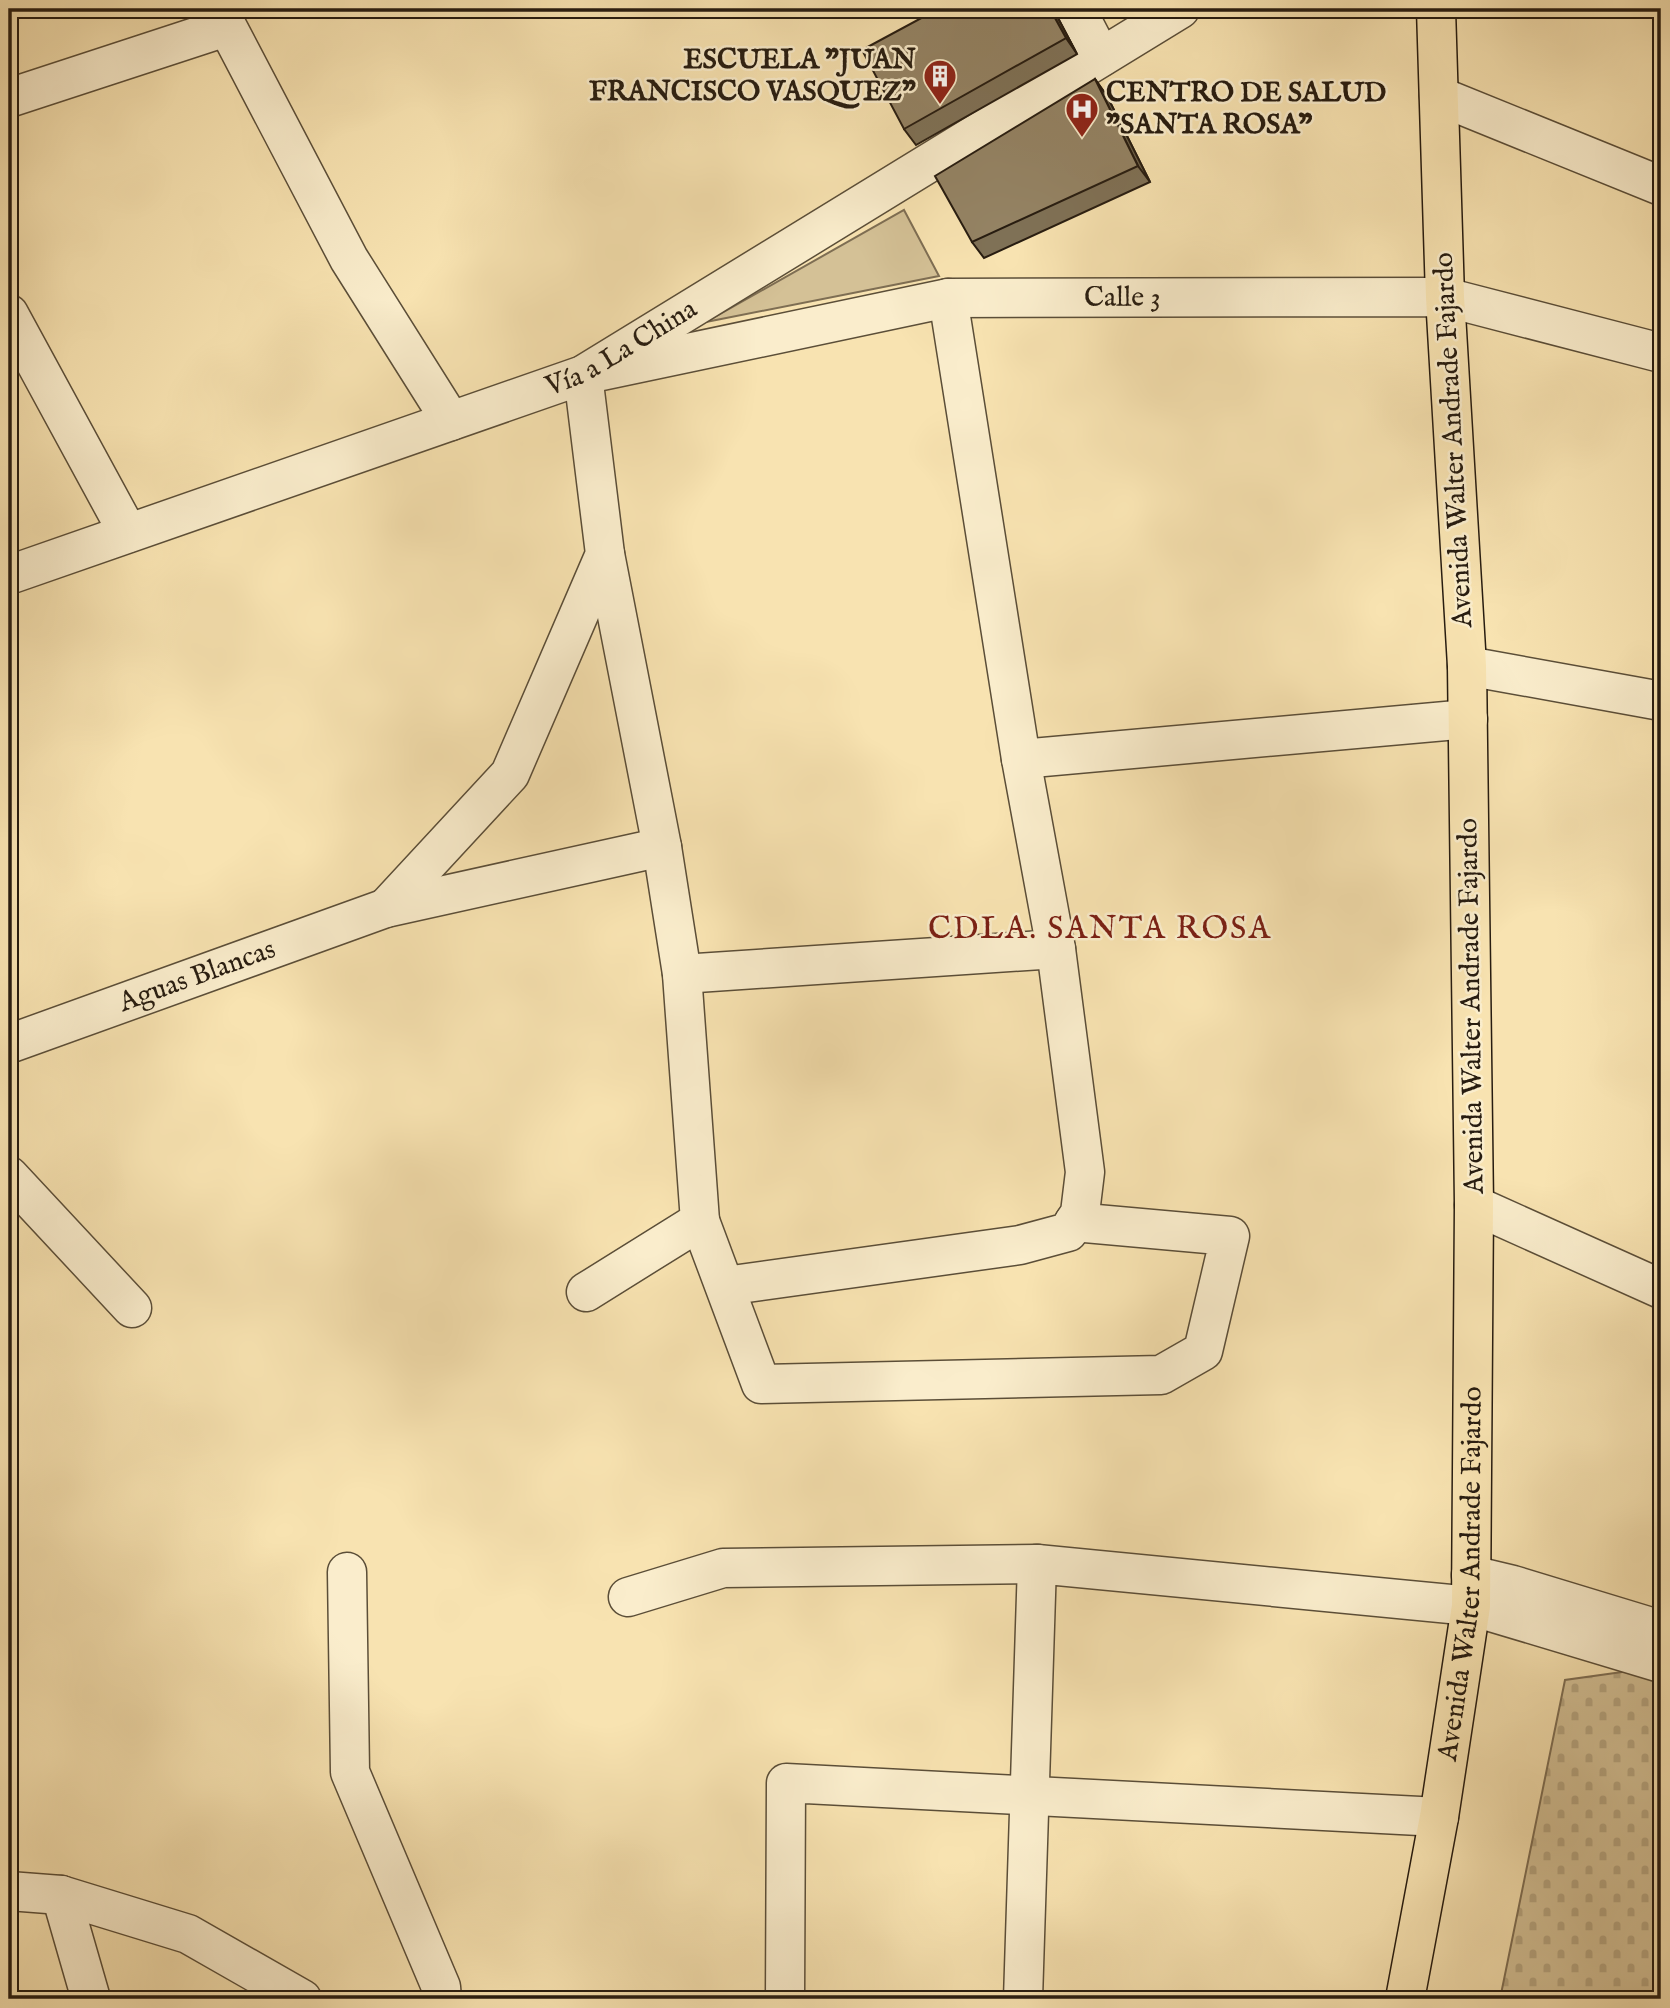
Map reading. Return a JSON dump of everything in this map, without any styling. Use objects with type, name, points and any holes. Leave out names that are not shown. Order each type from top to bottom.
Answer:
[{"type":"main road","name":"Avenida Walter Andrade Fajardo","points":[[1405,1999],[1439,1817],[1471,1591],[1474,1205],[1467,666],[1445,297],[1436,9]]},
{"type":"street","points":[[1076,9],[1101,57]]},
{"type":"street","name":"Vía a La China","points":[[9,575],[583,374],[1180,9]]},
{"type":"street","points":[[9,98],[222,18],[349,259],[452,421]]},
{"type":"street","points":[[1439,96],[1661,186]]},
{"type":"street","name":"Calle 3","points":[[583,374],[948,298],[1445,297],[1661,353]]},
{"type":"street","points":[[725,1286],[1020,1245],[1068,1232],[1080,1213],[1084,1172],[1056,950],[1021,759],[948,298]]},
{"type":"street","points":[[9,314],[128,533]]},
{"type":"street","points":[[583,374],[605,554],[662,847],[682,974],[700,1221],[761,1384],[1161,1374],[1203,1351],[1230,1236],[1074,1222]]},
{"type":"street","points":[[386,908],[510,774],[605,554]]},
{"type":"street","points":[[1467,666],[1661,701]]},
{"type":"street","points":[[1021,759],[1468,719]]},
{"type":"street","name":"Aguas Blancas","points":[[9,1044],[386,908],[662,847]]},
{"type":"street","points":[[682,974],[1056,950]]},
{"type":"street","points":[[9,1175],[132,1308]]},
{"type":"street","points":[[1474,1205],[1661,1289]]},
{"type":"street","points":[[586,1292],[700,1221]]},
{"type":"street","points":[[1023,1999],[1027,1794],[1037,1564]]},
{"type":"street","points":[[628,1597],[723,1568],[1037,1564],[1471,1591],[1513,1585],[1661,1630]]},
{"type":"street","points":[[347,1572],[350,1772],[441,1987],[442,1999]]},
{"type":"street","points":[[1471,1591],[1661,1663]]},
{"type":"street","points":[[785,1999],[786,1783],[1439,1817]]},
{"type":"street","points":[[9,1891],[61,1895],[188,1934],[302,1999]]},
{"type":"street","points":[[61,1895],[91,1999]]},
{"type":"green space","points":[[904,210],[939,276],[706,322]]},
{"type":"green space","points":[[1658,1667],[1661,1669],[1661,1999],[1500,1999],[1565,1680]]},
{"type":"building","name":"ESCUELA \"JUAN FRANCISCO VASQUEZ\"","points":[[938,9],[1050,9],[1066,38],[904,129],[862,50]]},
{"type":"building","name":"CENTRO DE SALUD \"SANTA ROSA\"","points":[[1095,79],[1138,166],[972,242],[935,176]]},
{"type":"place","name":"ESCUELA \"JUAN FRANCISCO VASQUEZ\"","points":[[940,106]]},
{"type":"place","name":"CENTRO DE SALUD \"SANTA ROSA\"","points":[[1082,139]]},
{"type":"district","name":"CDLA. SANTA ROSA","points":[[1100,929]]}]
